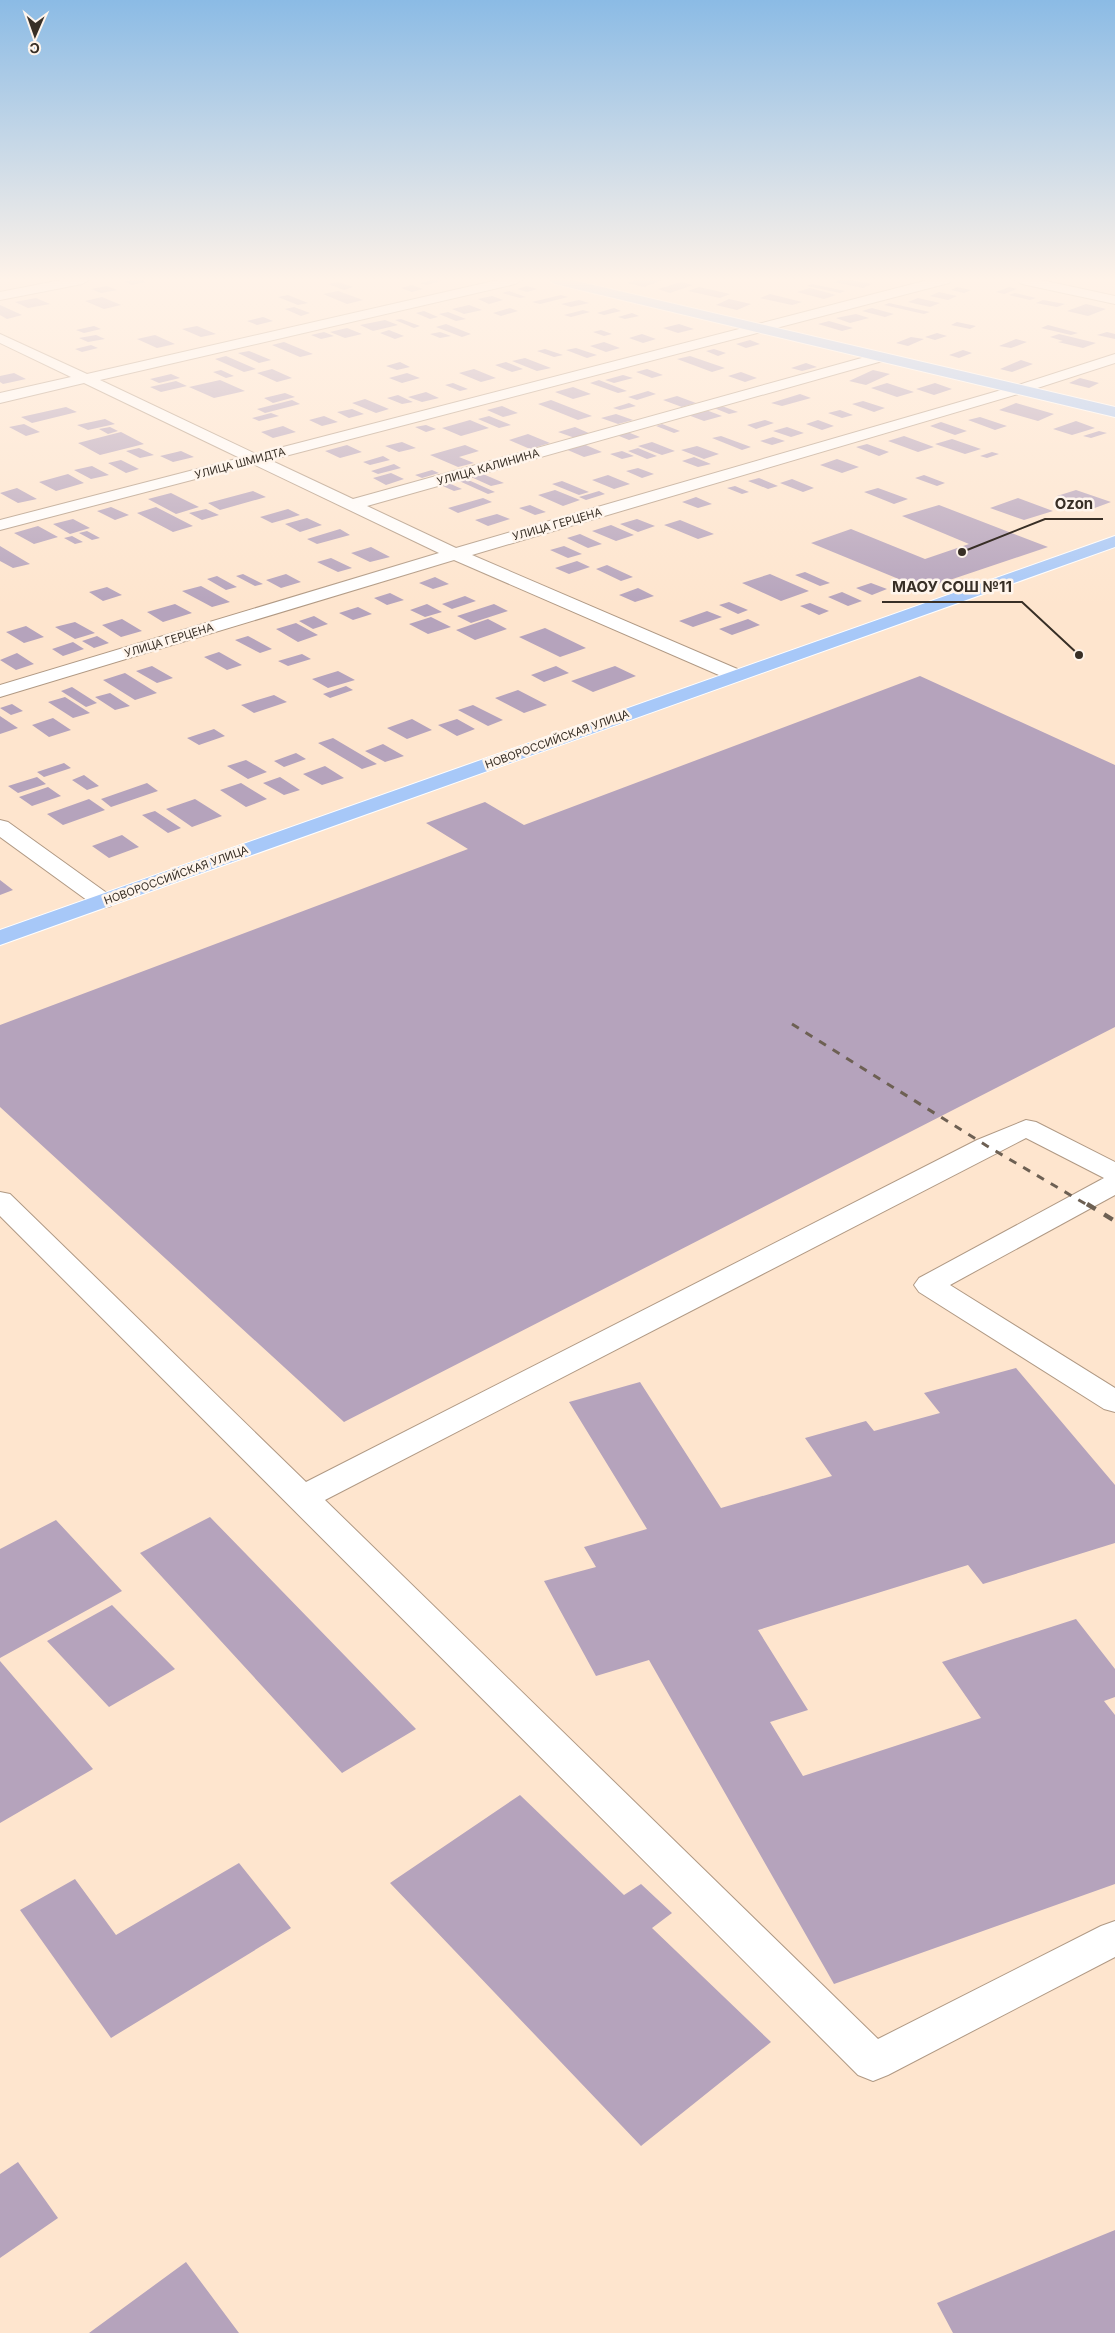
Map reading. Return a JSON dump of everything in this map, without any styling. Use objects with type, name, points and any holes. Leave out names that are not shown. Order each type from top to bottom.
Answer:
[{"type":"main road","points":[[1020,389],[1115,412]]},
{"type":"main road","name":"НОВОРОССИЙСКАЯ УЛИЦА","points":[[0,938],[1115,541]]},
{"type":"street","points":[[0,398],[41,389]]},
{"type":"street","points":[[106,389],[354,504],[456,554],[736,675]]},
{"type":"street","name":"УЛИЦА ШМИДТА","points":[[0,525],[524,389]]},
{"type":"street","name":"УЛИЦА КАЛИНИНА","points":[[354,504],[767,389]]},
{"type":"street","name":"УЛИЦА ГЕРЦЕНА","points":[[0,691],[456,554],[1020,389]]},
{"type":"street","points":[[0,826],[103,901]]},
{"type":"street","points":[[302,1498],[987,1146],[1026,1128],[1115,1172]]},
{"type":"street","points":[[1115,1184],[929,1285],[1115,1402]]},
{"type":"street","points":[[0,1200],[873,2062],[1115,1938]]},
{"type":"building","points":[[154,389],[175,389],[161,392]]},
{"type":"building","points":[[193,389],[240,389],[245,391],[214,398]]},
{"type":"building","points":[[566,389],[578,389],[591,394],[573,399],[555,392]]},
{"type":"building","points":[[606,389],[622,389],[627,391],[618,393]]},
{"type":"building","points":[[874,389],[905,389],[914,392],[897,397]]},
{"type":"building","points":[[916,389],[952,389],[952,389],[934,395]]},
{"type":"building","points":[[648,391],[656,394],[637,400],[628,397]]},
{"type":"building","points":[[426,392],[439,398],[422,402],[408,397]]},
{"type":"building","points":[[285,393],[295,397],[273,403],[264,398]]},
{"type":"building","points":[[800,394],[811,398],[782,406],[771,403]]},
{"type":"building","points":[[398,395],[413,402],[402,404],[387,398]]},
{"type":"building","points":[[677,396],[696,403],[682,407],[663,400]]},
{"type":"building","points":[[365,399],[389,409],[376,413],[352,403]]},
{"type":"building","points":[[292,400],[300,404],[265,413],[257,409]]},
{"type":"building","points":[[551,400],[592,416],[578,420],[538,404]]},
{"type":"building","points":[[863,401],[885,408],[874,412],[852,404]]},
{"type":"building","points":[[629,403],[636,406],[620,410],[613,408]]},
{"type":"building","points":[[1016,403],[1054,414],[1038,421],[999,410]]},
{"type":"building","points":[[502,406],[518,413],[503,417],[487,410]]},
{"type":"building","points":[[722,406],[738,412],[729,414],[714,408]]},
{"type":"building","points":[[66,407],[77,412],[32,423],[21,417]]},
{"type":"building","points":[[352,409],[364,414],[349,418],[337,412]]},
{"type":"building","points":[[706,410],[722,416],[704,421],[688,415]]},
{"type":"building","points":[[840,410],[853,415],[842,418],[828,413]]},
{"type":"building","points":[[271,413],[279,416],[259,421],[252,418]]},
{"type":"building","points":[[616,414],[633,420],[618,424],[601,418]]},
{"type":"building","points":[[324,416],[338,422],[322,426],[309,420]]},
{"type":"building","points":[[489,416],[511,425],[499,428],[478,419]]},
{"type":"building","points":[[980,417],[1007,426],[995,430],[968,420]]},
{"type":"building","points":[[105,419],[115,424],[88,430],[77,425]]},
{"type":"building","points":[[470,420],[489,428],[461,436],[442,428]]},
{"type":"building","points":[[765,420],[774,423],[756,429],[747,425]]},
{"type":"building","points":[[818,420],[834,426],[822,430],[806,424]]},
{"type":"building","points":[[1076,421],[1095,428],[1072,435],[1053,429]]},
{"type":"building","points":[[941,422],[967,431],[955,435],[930,426]]},
{"type":"building","points":[[24,424],[40,432],[26,436],[9,427]]},
{"type":"building","points":[[662,424],[680,431],[674,433],[656,426]]},
{"type":"building","points":[[426,425],[436,429],[426,432],[415,427]]},
{"type":"building","points":[[283,426],[296,432],[273,438],[261,432]]},
{"type":"building","points":[[110,427],[118,431],[108,434],[99,429]]},
{"type":"building","points":[[575,427],[591,434],[575,438],[558,432]]},
{"type":"building","points":[[787,427],[804,433],[791,437],[773,431]]},
{"type":"building","points":[[625,431],[640,437],[629,440],[614,434]]},
{"type":"building","points":[[1099,431],[1107,433],[1091,438],[1083,436]]},
{"type":"building","points":[[121,432],[144,444],[100,455],[78,443]]},
{"type":"building","points":[[528,434],[550,443],[530,449],[509,440]]},
{"type":"building","points":[[721,436],[751,447],[742,450],[712,438]]},
{"type":"building","points":[[904,436],[934,447],[918,452],[888,441]]},
{"type":"building","points":[[773,437],[785,441],[772,445],[760,441]]},
{"type":"building","points":[[952,439],[981,449],[965,454],[935,444]]},
{"type":"building","points":[[402,442],[416,448],[399,452],[385,446]]},
{"type":"building","points":[[652,442],[675,451],[662,455],[638,446]]},
{"type":"building","points":[[581,443],[602,452],[584,457],[563,448]]},
{"type":"building","points":[[867,444],[889,452],[879,456],[856,447]]},
{"type":"building","points":[[347,445],[362,452],[340,458],[325,451]]},
{"type":"building","points":[[465,445],[479,451],[459,457],[474,463],[458,467],[430,455]]},
{"type":"building","points":[[697,446],[719,454],[704,459],[681,450]]},
{"type":"building","points":[[139,448],[154,455],[140,458],[126,451]]},
{"type":"building","points":[[638,448],[657,456],[647,459],[628,451]]},
{"type":"building","points":[[181,451],[194,457],[173,462],[160,456]]},
{"type":"building","points":[[622,451],[634,456],[622,459],[610,454]]},
{"type":"building","points":[[992,452],[999,454],[987,458],[980,456]]},
{"type":"building","points":[[383,456],[390,460],[370,465],[363,462]]},
{"type":"building","points":[[694,457],[711,464],[698,467],[682,461]]},
{"type":"building","points":[[837,459],[859,467],[842,473],[820,465]]},
{"type":"building","points":[[121,460],[139,469],[126,473],[108,463]]},
{"type":"building","points":[[394,464],[401,468],[378,474],[371,471]]},
{"type":"building","points":[[92,466],[109,475],[91,479],[74,470]]},
{"type":"building","points":[[638,468],[654,474],[642,478],[626,471]]},
{"type":"building","points":[[432,470],[439,473],[422,478],[415,475]]},
{"type":"building","points":[[391,473],[404,479],[386,485],[373,478]]},
{"type":"building","points":[[68,474],[84,483],[56,491],[39,482]]},
{"type":"building","points":[[483,474],[504,483],[491,486],[471,477]]},
{"type":"building","points":[[608,475],[630,484],[614,489],[592,480]]},
{"type":"building","points":[[924,475],[945,483],[937,486],[915,478]]},
{"type":"building","points":[[464,478],[495,492],[488,494],[457,480]]},
{"type":"building","points":[[759,478],[778,486],[768,489],[748,481]]},
{"type":"building","points":[[792,479],[814,488],[803,492],[780,483]]},
{"type":"building","points":[[444,481],[462,489],[454,491],[436,483]]},
{"type":"building","points":[[562,481],[589,492],[579,495],[552,484]]},
{"type":"building","points":[[735,486],[749,492],[742,494],[727,488]]},
{"type":"building","points":[[17,488],[37,499],[18,503],[0,493]]},
{"type":"building","points":[[878,488],[908,499],[894,504],[864,492]]},
{"type":"building","points":[[555,490],[580,500],[563,506],[538,495]]},
{"type":"building","points":[[1076,490],[1111,502],[1092,509],[1057,496]]},
{"type":"building","points":[[253,491],[266,497],[220,510],[208,503]]},
{"type":"building","points":[[599,491],[605,494],[586,500],[579,497]]},
{"type":"building","points":[[171,493],[199,507],[176,514],[148,499]]},
{"type":"building","points":[[696,497],[712,504],[698,508],[682,502]]},
{"type":"building","points":[[483,498],[492,502],[458,513],[448,508]]},
{"type":"building","points":[[1018,498],[1053,511],[1024,520],[990,508]]},
{"type":"building","points":[[530,505],[546,512],[535,515],[519,508]]},
{"type":"building","points":[[939,505],[1048,547],[923,589],[811,543],[851,529],[925,559],[969,544],[902,516]]},
{"type":"building","points":[[111,507],[129,515],[115,520],[97,511]]},
{"type":"building","points":[[156,507],[193,526],[173,532],[137,513]]},
{"type":"building","points":[[206,509],[219,515],[202,520],[189,513]]},
{"type":"building","points":[[288,509],[300,515],[272,523],[260,517]]},
{"type":"building","points":[[497,514],[510,519],[488,526],[475,520]]},
{"type":"building","points":[[307,518],[322,525],[300,532],[285,524]]},
{"type":"building","points":[[73,519],[90,528],[70,534],[53,524]]},
{"type":"building","points":[[637,519],[655,526],[638,532],[620,524]]},
{"type":"building","points":[[680,520],[714,534],[698,539],[664,525]]},
{"type":"building","points":[[611,525],[634,535],[616,541],[592,531]]},
{"type":"building","points":[[38,526],[58,537],[34,544],[14,533]]},
{"type":"building","points":[[340,529],[350,535],[317,544],[307,539]]},
{"type":"building","points":[[87,531],[100,538],[92,540],[79,533]]},
{"type":"building","points":[[580,534],[602,544],[588,548],[567,538]]},
{"type":"building","points":[[72,536],[83,542],[75,544],[64,538]]},
{"type":"building","points":[[0,546],[30,564],[13,568],[0,561]]},
{"type":"building","points":[[564,546],[582,554],[568,558],[550,550]]},
{"type":"building","points":[[371,547],[390,557],[370,562],[351,553]]},
{"type":"building","points":[[331,558],[352,568],[338,572],[317,562]]},
{"type":"building","points":[[577,561],[590,567],[569,574],[555,568]]},
{"type":"building","points":[[607,565],[633,577],[621,581],[596,569]]},
{"type":"building","points":[[805,572],[830,583],[820,586],[795,575]]},
{"type":"building","points":[[243,574],[263,584],[255,586],[236,576]]},
{"type":"building","points":[[286,574],[301,582],[281,588],[266,580]]},
{"type":"building","points":[[770,574],[809,591],[781,601],[742,583]]},
{"type":"building","points":[[217,576],[237,587],[226,590],[207,579]]},
{"type":"building","points":[[435,577],[449,584],[433,589],[419,583]]},
{"type":"building","points":[[871,583],[887,589],[872,595],[856,588]]},
{"type":"building","points":[[201,586],[230,602],[212,607],[182,591]]},
{"type":"building","points":[[107,587],[122,595],[103,601],[89,592]]},
{"type":"building","points":[[638,588],[654,596],[635,602],[619,595]]},
{"type":"building","points":[[842,592],[862,601],[848,606],[828,597]]},
{"type":"building","points":[[390,593],[404,600],[387,605],[374,598]]},
{"type":"building","points":[[465,596],[476,601],[452,609],[442,604]]},
{"type":"building","points":[[729,602],[748,610],[738,614],[719,605]]},
{"type":"building","points":[[810,603],[829,611],[819,615],[800,606]]},
{"type":"building","points":[[175,604],[192,613],[163,622],[147,612]]},
{"type":"building","points":[[427,604],[442,612],[425,617],[410,610]]},
{"type":"building","points":[[494,604],[508,611],[471,623],[457,616]]},
{"type":"building","points":[[358,607],[372,614],[353,620],[339,613]]},
{"type":"building","points":[[707,611],[722,617],[693,627],[679,621]]},
{"type":"building","points":[[314,616],[328,624],[313,629],[299,621]]},
{"type":"building","points":[[431,617],[451,627],[428,634],[409,624]]},
{"type":"building","points":[[122,619],[142,631],[121,637],[102,625]]},
{"type":"building","points":[[488,619],[507,629],[475,640],[456,630]]},
{"type":"building","points":[[748,619],[760,625],[732,635],[719,629]]},
{"type":"building","points":[[75,622],[95,633],[75,639],[55,627]]},
{"type":"building","points":[[296,623],[318,635],[298,642],[276,629]]},
{"type":"building","points":[[26,626],[44,637],[24,643],[6,632]]},
{"type":"building","points":[[545,628],[586,648],[560,657],[519,637]]},
{"type":"building","points":[[97,636],[109,643],[94,648],[82,641]]},
{"type":"building","points":[[248,636],[272,649],[260,653],[235,640]]},
{"type":"building","points":[[73,642],[84,649],[63,656],[52,649]]},
{"type":"building","points":[[219,652],[242,665],[227,670],[204,657]]},
{"type":"building","points":[[17,653],[34,664],[16,670],[0,660]]},
{"type":"building","points":[[302,654],[311,659],[288,666],[278,661]]},
{"type":"building","points":[[152,666],[173,678],[157,683],[136,671]]},
{"type":"building","points":[[556,666],[569,673],[544,682],[531,675]]},
{"type":"building","points":[[615,666],[636,676],[593,692],[571,681]]},
{"type":"building","points":[[338,671],[355,680],[328,688],[312,679]]},
{"type":"building","points":[[125,673],[157,693],[135,700],[103,680]]},
{"type":"building","points":[[920,676],[1115,765],[1115,1027],[344,1422],[0,1107],[0,1025],[468,849],[426,823],[485,802],[524,825]]},
{"type":"building","points":[[346,686],[353,690],[330,698],[323,694]]},
{"type":"building","points":[[72,687],[97,703],[86,707],[61,691]]},
{"type":"building","points":[[518,690],[547,705],[524,713],[495,698]]},
{"type":"building","points":[[110,693],[130,706],[115,710],[95,697]]},
{"type":"building","points":[[274,695],[287,702],[254,713],[241,705]]},
{"type":"building","points":[[65,697],[90,713],[73,718],[48,702]]},
{"type":"building","points":[[12,704],[23,711],[11,715],[0,708]]},
{"type":"building","points":[[473,705],[503,720],[488,726],[458,710]]},
{"type":"building","points":[[0,716],[18,728],[0,734]]},
{"type":"building","points":[[53,718],[71,730],[49,737],[32,725]]},
{"type":"building","points":[[412,719],[432,730],[407,739],[387,728]]},
{"type":"building","points":[[457,719],[475,729],[457,736],[438,725]]},
{"type":"building","points":[[214,729],[225,736],[199,745],[187,738]]},
{"type":"building","points":[[333,738],[377,764],[362,769],[318,743]]},
{"type":"building","points":[[383,744],[404,756],[385,762],[365,751]]},
{"type":"building","points":[[296,753],[306,759],[284,767],[274,761]]},
{"type":"building","points":[[246,760],[267,772],[248,779],[227,766]]},
{"type":"building","points":[[64,763],[71,768],[44,777],[37,772]]},
{"type":"building","points":[[325,766],[344,778],[322,785],[303,774]]},
{"type":"building","points":[[84,775],[99,786],[87,790],[72,780]]},
{"type":"building","points":[[37,777],[46,784],[18,793],[8,786]]},
{"type":"building","points":[[280,777],[300,790],[284,795],[263,783]]},
{"type":"building","points":[[147,783],[158,791],[111,807],[101,799]]},
{"type":"building","points":[[241,783],[267,799],[246,807],[220,790]]},
{"type":"building","points":[[48,787],[61,796],[32,806],[19,797]]},
{"type":"building","points":[[89,799],[105,810],[63,825],[47,814]]},
{"type":"building","points":[[195,799],[222,816],[192,827],[166,809]]},
{"type":"building","points":[[155,811],[181,828],[168,833],[142,815]]},
{"type":"building","points":[[122,835],[139,847],[109,858],[92,846]]},
{"type":"building","points":[[0,880],[13,890],[0,895]]},
{"type":"building","points":[[1016,1368],[1115,1485],[1115,1543],[983,1584],[968,1565],[758,1630],[808,1710],[770,1722],[803,1776],[981,1718],[942,1662],[1076,1619],[1115,1669],[1115,1697],[1104,1701],[1115,1715],[1115,1884],[834,1984],[649,1660],[596,1676],[544,1581],[596,1567],[584,1547],[647,1529],[569,1402],[640,1382],[721,1508],[832,1476],[805,1438],[866,1421],[874,1431],[940,1413],[924,1393]]},
{"type":"building","points":[[210,1517],[416,1729],[342,1773],[140,1553]]},
{"type":"building","points":[[56,1520],[122,1591],[0,1658],[0,1549]]},
{"type":"building","points":[[112,1605],[175,1669],[109,1707],[47,1641]]},
{"type":"building","points":[[0,1661],[93,1769],[0,1823]]},
{"type":"building","points":[[520,1795],[624,1895],[641,1884],[672,1913],[652,1928],[771,2042],[641,2146],[390,1883]]},
{"type":"building","points":[[239,1863],[291,1928],[111,2038],[20,1910],[75,1879],[116,1935]]},
{"type":"building","points":[[18,2162],[58,2218],[0,2258],[0,2174]]},
{"type":"building","points":[[1115,2230],[1115,2333],[953,2333],[937,2303]]},
{"type":"building","points":[[186,2262],[239,2333],[89,2333]]},
{"type":"railway","points":[[792,1024],[987,1146],[1089,1206]]},
{"type":"railway","points":[[1087,1204],[1115,1221]]},
{"type":"place","name":"Ozon","points":[[962,552]]},
{"type":"place","name":"МАОУ СОШ №11","points":[[1079,655]]}]
